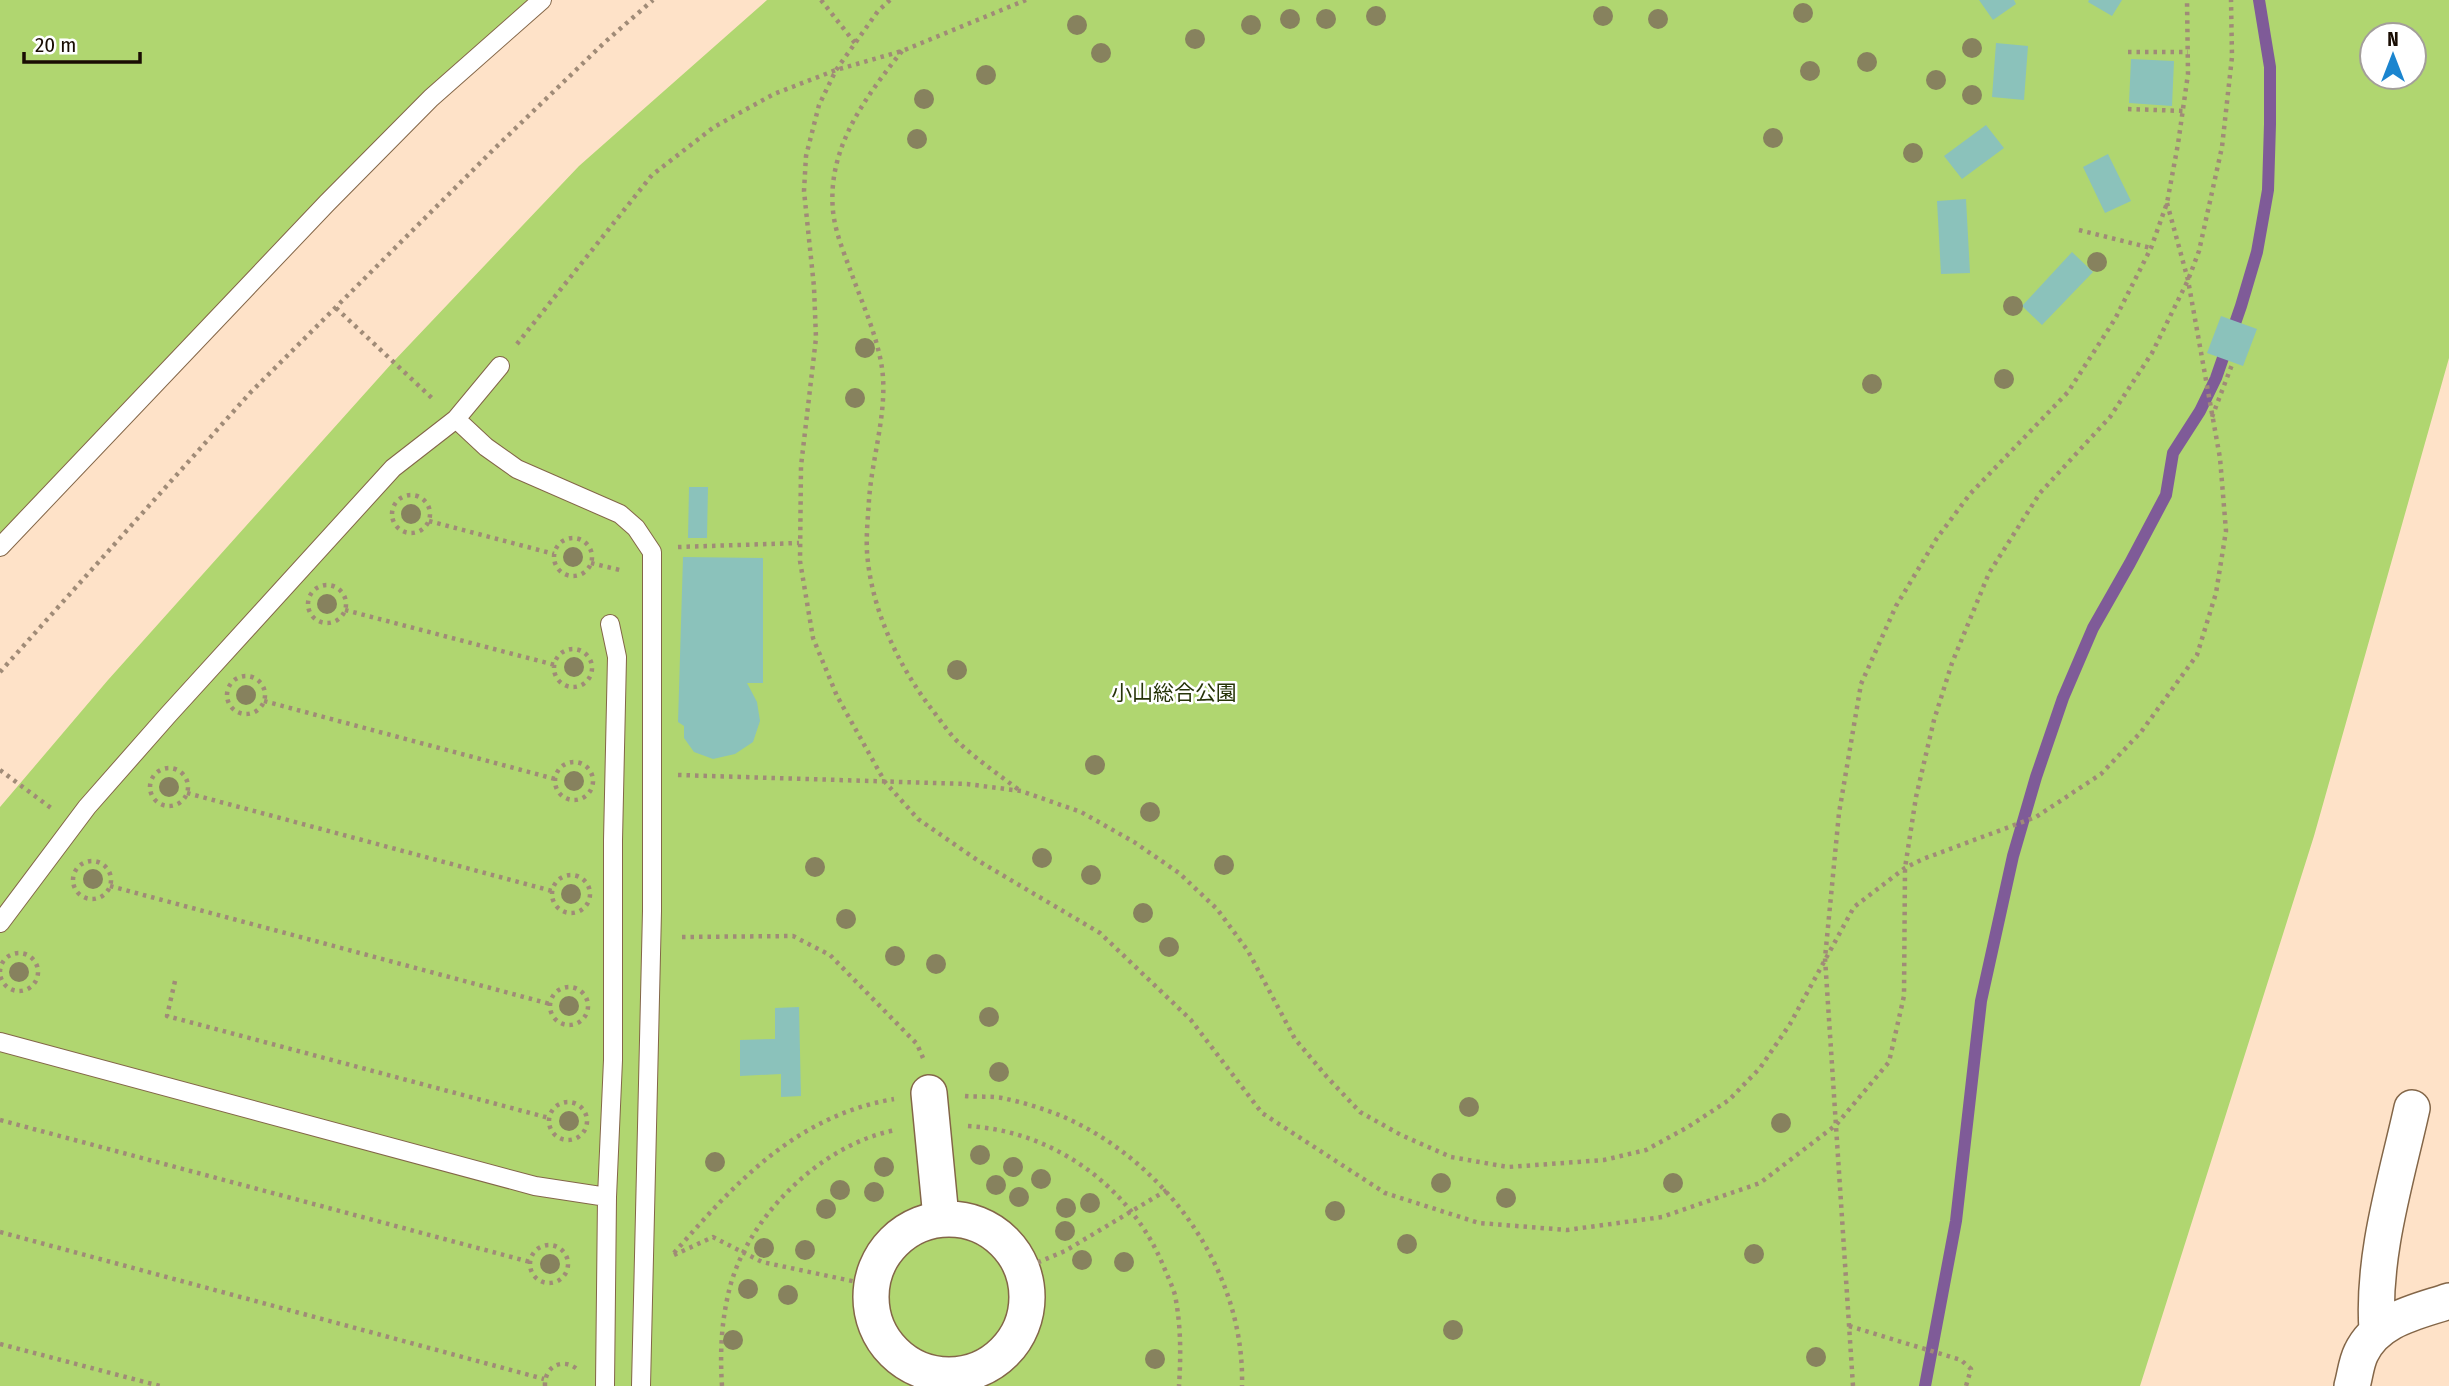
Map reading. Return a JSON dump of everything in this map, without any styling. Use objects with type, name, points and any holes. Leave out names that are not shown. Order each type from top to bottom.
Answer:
[{"type":"street","points":[[2377,1330],[2375,1299],[2385,1233],[2412,1108]]},
{"type":"street","points":[[930,1109],[940,1218]]},
{"type":"street","points":[[940,1218],[964,1220],[985,1227],[1003,1240],[1022,1269],[1026,1279],[1028,1302],[1023,1324],[1012,1344],[996,1360],[954,1381],[906,1364],[888,1348],[875,1327],[869,1303],[871,1285],[881,1256],[896,1237],[917,1225],[940,1218]]},
{"type":"street","points":[[2353,1386],[2360,1354],[2377,1330],[2402,1317],[2449,1301]]},
{"type":"lane","points":[[0,547],[431,98],[542,0]]},
{"type":"lane","points":[[0,923],[87,807],[168,715],[393,468],[456,419],[500,366]]},
{"type":"lane","points":[[456,419],[486,447],[517,469],[620,514],[636,528],[652,552],[652,911],[641,1386]]},
{"type":"lane","points":[[605,1386],[607,1197],[614,1060],[613,840],[617,657],[610,624]]},
{"type":"lane","points":[[0,1042],[535,1186],[607,1197]]},
{"type":"path","points":[[0,671],[250,393],[493,150],[605,42],[653,0]]},
{"type":"path","points":[[821,0],[855,43]]},
{"type":"path","points":[[890,0],[878,11],[836,70],[819,105],[806,156],[804,191],[814,287],[816,338],[801,466],[800,561],[813,638],[837,696],[885,782],[918,819],[977,860],[1100,933],[1191,1020],[1262,1112],[1385,1194],[1479,1223],[1567,1230],[1662,1217],[1760,1183],[1836,1125],[1889,1062],[1903,996],[1905,869],[1916,797],[1934,720],[1952,663],[1989,573],[2040,493],[2110,417],[2152,353],[2188,280],[2199,251],[2222,147],[2232,57],[2231,0]]},
{"type":"path","points":[[500,366],[652,174],[714,127],[774,94],[836,70],[902,51],[1026,0]]},
{"type":"path","points":[[1853,1386],[1825,958],[1839,813],[1861,684],[1896,606],[1937,538],[1970,494],[2068,393],[2115,319],[2151,248],[2167,202],[2183,111],[2188,74],[2187,0]]},
{"type":"path","points":[[902,51],[872,89],[847,132],[836,161],[832,187],[833,214],[841,244],[870,324],[882,368],[883,396],[869,498],[867,552],[875,600],[897,657],[955,739],[1021,791]]},
{"type":"path","points":[[2128,51],[2188,52]]},
{"type":"path","points":[[2128,109],[2183,111]]},
{"type":"path","points":[[674,775],[967,784],[1021,791],[1081,812],[1134,842],[1179,873],[1217,909],[1248,951],[1295,1039],[1360,1112],[1401,1135],[1451,1157],[1508,1167],[1604,1160],[1646,1150],[1729,1100],[1760,1068],[1790,1024],[1854,907],[1923,859],[2036,817],[2101,774],[2141,732],[2197,655],[2216,593],[2226,531],[2220,458],[2188,280],[2167,202]]},
{"type":"path","points":[[2079,230],[2151,248]]},
{"type":"path","points":[[335,308],[456,419]]},
{"type":"path","points":[[2212,417],[2233,362]]},
{"type":"path","points":[[415,496],[426,502],[429,520],[421,530],[409,533],[398,528],[392,512],[403,497],[415,496]]},
{"type":"path","points":[[429,520],[554,554]]},
{"type":"path","points":[[576,538],[587,545],[592,557],[591,563],[583,573],[571,576],[556,566],[554,554],[556,548],[565,540],[576,538]]},
{"type":"path","points":[[677,557],[677,547],[799,543]]},
{"type":"path","points":[[591,563],[628,572]]},
{"type":"path","points":[[331,586],[337,588],[345,598],[345,610],[337,620],[319,622],[310,613],[308,601],[314,591],[331,586]]},
{"type":"path","points":[[345,610],[555,664]]},
{"type":"path","points":[[571,649],[583,651],[592,667],[584,684],[571,686],[557,677],[555,664],[560,654],[571,649]]},
{"type":"path","points":[[250,677],[261,683],[264,701],[257,711],[250,714],[238,712],[229,704],[227,692],[229,686],[238,678],[250,677]]},
{"type":"path","points":[[264,701],[555,779]]},
{"type":"path","points":[[578,763],[589,769],[592,788],[584,797],[572,800],[561,795],[555,779],[566,764],[578,763]]},
{"type":"path","points":[[679,766],[681,788]]},
{"type":"path","points":[[173,768],[187,780],[187,793],[179,803],[167,806],[156,801],[150,784],[161,770],[173,768]]},
{"type":"path","points":[[0,770],[74,825]]},
{"type":"path","points":[[187,793],[552,891]]},
{"type":"path","points":[[90,861],[102,863],[110,873],[110,886],[102,896],[84,897],[75,889],[73,877],[79,866],[90,861]]},
{"type":"path","points":[[572,876],[586,883],[590,894],[586,906],[575,913],[569,913],[563,912],[554,904],[552,891],[558,881],[572,876]]},
{"type":"path","points":[[110,886],[550,1004]]},
{"type":"path","points":[[681,951],[682,925]]},
{"type":"path","points":[[682,937],[793,936],[830,954],[917,1044],[927,1067],[930,1109]]},
{"type":"path","points":[[23,954],[37,966],[37,979],[23,991],[17,992],[6,986],[0,975],[2,963],[10,955],[23,954]]},
{"type":"path","points":[[175,981],[167,1016],[549,1118]]},
{"type":"path","points":[[573,988],[584,994],[588,1006],[584,1018],[573,1025],[567,1025],[556,1020],[550,1004],[561,989],[573,988]]},
{"type":"path","points":[[722,1386],[720,1340],[728,1292],[743,1254],[772,1208],[806,1174],[847,1148],[892,1131],[930,1109],[1001,1098],[1063,1116],[1119,1148],[1167,1190],[1205,1242],[1230,1301],[1242,1364],[1242,1386]]},
{"type":"path","points":[[671,1256],[752,1169],[792,1139],[837,1115],[886,1100],[930,1109],[1041,1142],[1087,1167],[1125,1202],[1155,1245],[1174,1293],[1182,1344],[1179,1386]]},
{"type":"path","points":[[572,1102],[586,1114],[586,1126],[578,1137],[560,1138],[551,1130],[549,1118],[559,1104],[572,1102]]},
{"type":"path","points":[[0,1120],[530,1262]]},
{"type":"path","points":[[1022,1269],[1065,1251],[1167,1190]]},
{"type":"path","points":[[0,1233],[544,1379]]},
{"type":"path","points":[[671,1256],[713,1237],[762,1262],[871,1285]]},
{"type":"path","points":[[671,1243],[671,1256]]},
{"type":"path","points":[[553,1246],[564,1253],[568,1264],[564,1276],[554,1283],[547,1283],[536,1278],[530,1262],[536,1251],[553,1246]]},
{"type":"path","points":[[1849,1326],[1961,1360],[1971,1369],[1966,1386]]},
{"type":"path","points":[[0,1344],[160,1386]]},
{"type":"path","points":[[545,1386],[544,1379],[550,1368],[561,1363],[573,1366],[581,1375]]},
{"type":"green space","points":[[0,0],[542,0],[431,98],[0,548]]},
{"type":"green space","name":"小山総合公園","points":[[767,0],[2449,0],[2449,358],[2314,836],[2140,1386],[0,1386],[0,807],[108,680],[393,362],[579,166]]},
{"type":"building","points":[[1979,0],[2014,0],[2016,4],[1993,20]]},
{"type":"building","points":[[2122,0],[2112,16],[2088,2]]},
{"type":"building","points":[[1996,43],[2028,46],[2024,100],[1992,97]]},
{"type":"building","points":[[2131,59],[2174,61],[2172,106],[2129,103]]},
{"type":"building","points":[[1986,125],[2004,148],[1962,179],[1944,156]]},
{"type":"building","points":[[2108,154],[2131,201],[2105,213],[2083,167]]},
{"type":"building","points":[[1966,199],[1970,273],[1941,274],[1937,201]]},
{"type":"building","points":[[2072,252],[2093,272],[2042,325],[2022,306]]},
{"type":"building","points":[[2221,316],[2257,329],[2243,366],[2207,353]]},
{"type":"building","points":[[689,487],[708,487],[707,538],[688,538]]},
{"type":"building","points":[[683,557],[763,558],[763,683],[747,683],[757,702],[760,721],[753,742],[735,754],[713,759],[694,752],[684,738],[684,726],[678,722]]},
{"type":"building","points":[[799,1007],[801,1096],[781,1097],[781,1074],[740,1076],[740,1040],[775,1039],[775,1008]]},
{"type":"waterway","points":[[1925,1386],[1956,1221],[1981,1001],[2013,856],[2036,777],[2063,698],[2093,628],[2166,495],[2173,453],[2200,411],[2216,378],[2257,252],[2268,190],[2270,124],[2270,67],[2259,0]]}]
